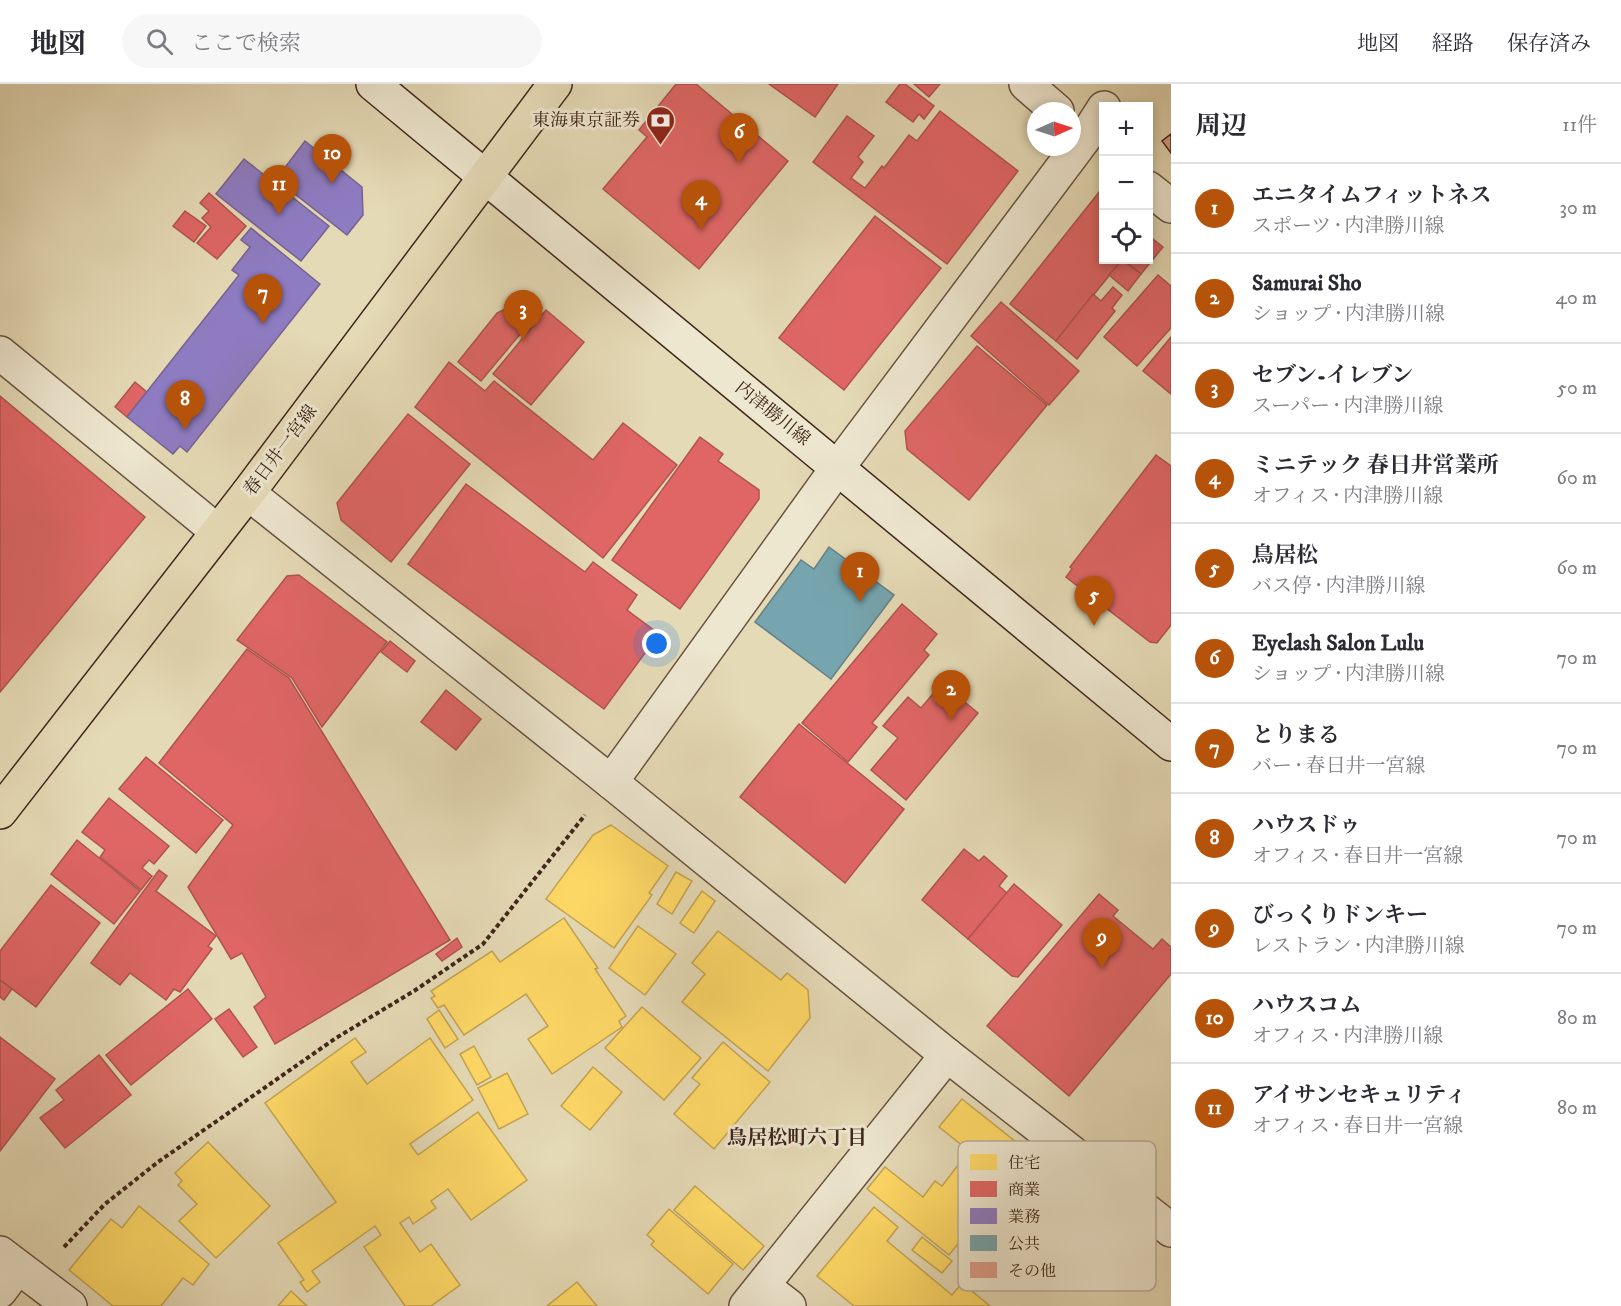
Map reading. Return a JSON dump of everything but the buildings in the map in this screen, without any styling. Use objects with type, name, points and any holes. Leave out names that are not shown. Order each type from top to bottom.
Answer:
[{"type":"main road","name":"春日井一宮線","points":[[0,812],[248,493],[555,84]]},
{"type":"street","name":"内津勝川線","points":[[373,84],[1171,744]]},
{"type":"street","points":[[1026,84],[1047,102]]},
{"type":"street","points":[[1107,102],[1119,84]]},
{"type":"street","points":[[611,782],[838,467],[1087,137],[1099,116]]},
{"type":"street","points":[[1153,191],[1171,206]]},
{"type":"street","points":[[0,352],[218,531]]},
{"type":"street","points":[[248,493],[1057,1141]]},
{"type":"street","points":[[789,1306],[755,1296],[947,1055]]},
{"type":"street","points":[[1156,1218],[1171,1230]]},
{"type":"street","points":[[13,1272],[70,1306]]},
{"type":"path","points":[[13,1272],[158,1162],[336,1038],[414,991],[483,944],[611,782]]},
{"type":"place","name":"東海東京証券","points":[[661,146]]},
{"type":"place","name":"Eyelash Salon Lulu","points":[[739,163]]},
{"type":"place","name":"ハウスコム","points":[[332,184]]},
{"type":"place","name":"アイサンセキュリティ","points":[[279,215]]},
{"type":"place","name":"ミニテック 春日井営業所","points":[[701,230]]},
{"type":"place","name":"とりまる","points":[[263,324]]},
{"type":"place","name":"セブン-イレブン","points":[[523,340]]},
{"type":"place","name":"ハウスドゥ","points":[[185,430]]},
{"type":"place","name":"エニタイムフィットネス","points":[[860,602]]},
{"type":"place","name":"鳥居松","points":[[1094,626]]},
{"type":"place","name":"Samurai Sho","points":[[951,720]]},
{"type":"place","name":"びっくりドンキー","points":[[1102,968]]},
{"type":"district","name":"鳥居松町六丁目","points":[[797,1137]]}]
